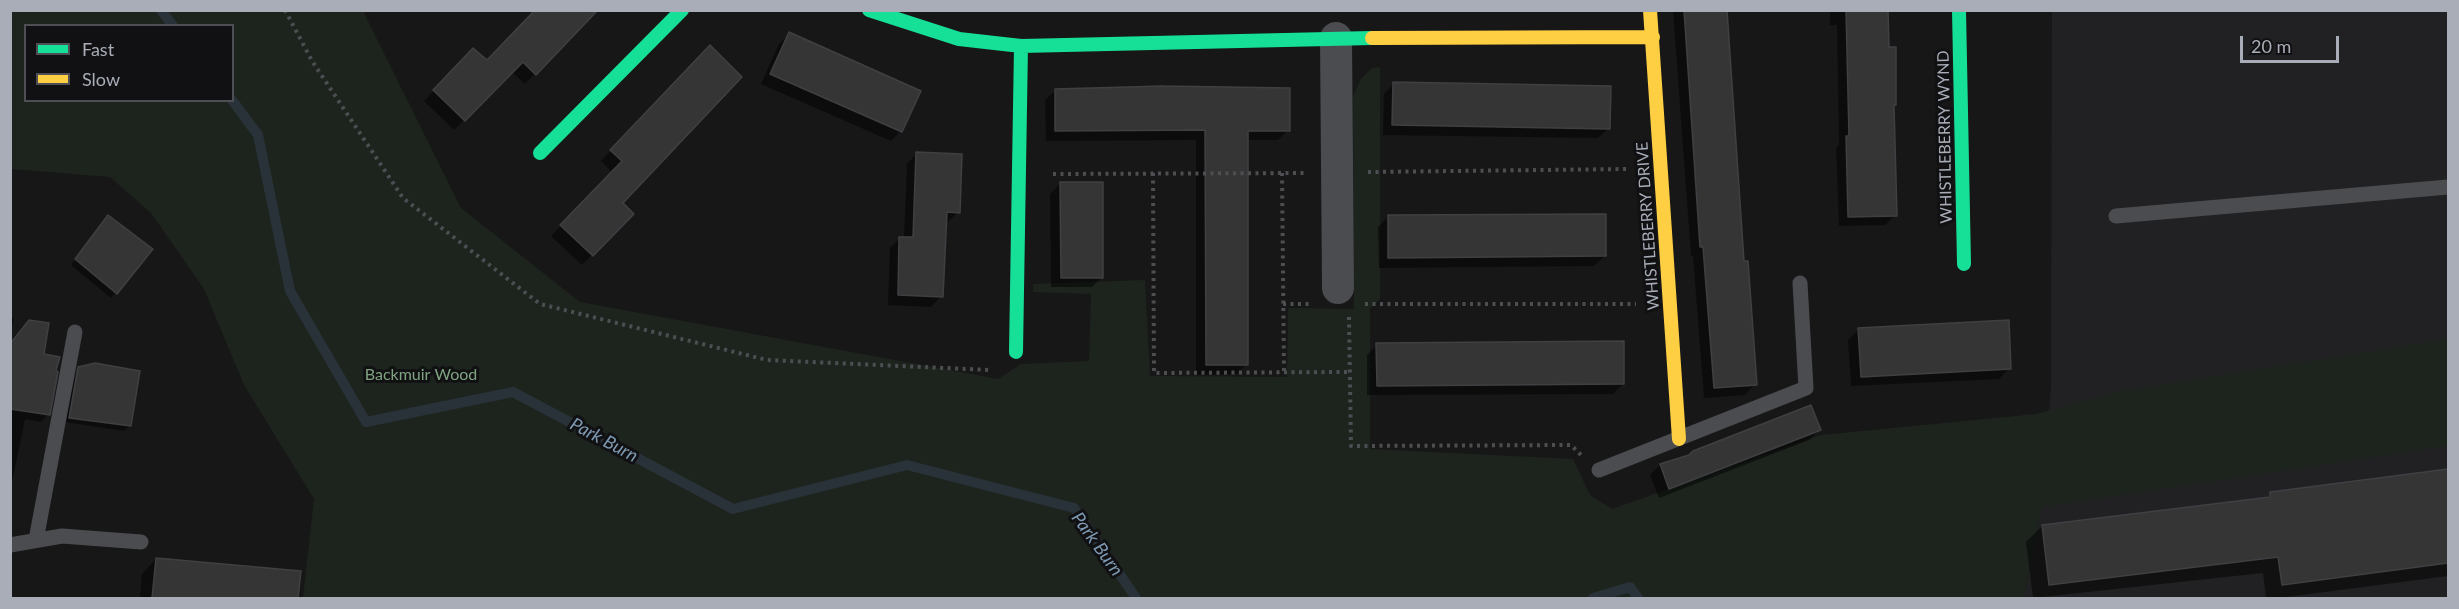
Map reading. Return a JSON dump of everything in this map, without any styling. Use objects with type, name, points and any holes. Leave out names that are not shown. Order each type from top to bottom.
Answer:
[{"type":"street","points":[[540,153],[682,10]]},
{"type":"street","points":[[869,10],[959,39],[1021,46],[1336,39],[1653,37]]},
{"type":"street","name":"WHISTLEBERRY DRIVE","points":[[1650,10],[1679,439]]},
{"type":"street","name":"WHISTLEBERRY WYND","points":[[1959,10],[1964,264]]},
{"type":"street","points":[[1336,39],[1341,303]]},
{"type":"street","points":[[1016,352],[1021,46]]},
{"type":"lane","points":[[2116,216],[2448,186]]},
{"type":"lane","points":[[1599,470],[1806,388],[1800,283]]},
{"type":"lane","points":[[36,540],[75,332]]},
{"type":"lane","points":[[10,545],[62,536],[141,542]]},
{"type":"path","points":[[285,10],[312,61],[403,198],[540,304],[767,360],[1005,371],[1016,352]]},
{"type":"path","points":[[1019,174],[1661,169]]},
{"type":"path","points":[[1153,173],[1155,373],[1348,372]]},
{"type":"path","points":[[1281,173],[1284,372]]},
{"type":"path","points":[[1341,303],[1348,372],[1351,446],[1571,446],[1599,470]]},
{"type":"path","points":[[1283,304],[1670,304]]},
{"type":"shaded area","points":[[2052,11],[2448,11],[2448,598],[2024,598],[2042,507],[2051,386]]},
{"type":"green space","name":"Backmuir Wood","points":[[10,11],[363,11],[461,208],[580,302],[998,379],[1021,364],[1089,361],[1091,294],[1033,292],[1033,284],[1145,280],[1150,376],[1287,377],[1288,308],[1354,309],[1353,96],[1361,79],[1372,68],[1380,67],[1380,299],[1370,309],[1370,449],[1573,459],[1590,495],[1612,509],[1821,435],[2036,414],[2121,391],[2448,339],[2448,446],[2042,507],[2024,598],[303,598],[314,499],[244,385],[204,289],[151,213],[110,177],[11,169]]},
{"type":"building","points":[[535,10],[598,10],[536,75],[523,62],[465,121],[433,90],[473,48],[487,60]]},
{"type":"building","points":[[1684,10],[1727,10],[1744,261],[1748,261],[1757,385],[1714,388],[1703,247],[1700,247]]},
{"type":"building","points":[[1846,10],[1888,10],[1889,47],[1896,47],[1896,105],[1894,105],[1897,216],[1848,217]]},
{"type":"building","points":[[789,32],[921,91],[902,132],[770,74]]},
{"type":"building","points":[[710,45],[742,77],[623,203],[634,214],[593,256],[560,225],[622,161],[610,150]]},
{"type":"building","points":[[1393,82],[1611,86],[1610,129],[1392,125]]},
{"type":"building","points":[[1164,86],[1290,88],[1290,131],[1248,131],[1248,365],[1206,365],[1205,130],[1055,131],[1055,89]]},
{"type":"building","points":[[916,152],[962,154],[960,213],[947,212],[943,297],[898,295],[899,237],[913,237]]},
{"type":"building","points":[[1060,182],[1103,182],[1103,278],[1061,278]]},
{"type":"building","points":[[1606,214],[1606,256],[1388,258],[1388,215]]},
{"type":"building","points":[[108,215],[153,249],[117,294],[75,259]]},
{"type":"building","points":[[29,320],[49,323],[44,354],[60,357],[50,415],[10,409],[10,344]]},
{"type":"building","points":[[2009,320],[2011,369],[1861,377],[1858,328]]},
{"type":"building","points":[[1624,341],[1624,384],[1377,386],[1376,343]]},
{"type":"building","points":[[95,363],[140,371],[131,426],[69,418],[78,367]]},
{"type":"building","points":[[1811,405],[1821,430],[1669,489],[1660,464],[1689,455],[1693,451]]},
{"type":"building","points":[[2448,469],[2448,563],[2282,585],[2278,557],[2049,585],[2042,525],[2270,497],[2270,492]]},
{"type":"building","points":[[156,558],[301,571],[298,598],[152,598]]},
{"type":"waterway","name":"Park Burn","points":[[161,10],[172,24]]},
{"type":"waterway","name":"Park Burn","points":[[233,102],[258,135],[290,291],[366,422],[513,392],[733,509],[907,465],[1074,508],[1136,598]]},
{"type":"waterway","name":"Park Burn","points":[[1593,598],[1630,587],[1638,598]]},
{"type":"traffic: fast","points":[[540,153],[682,10]]},
{"type":"traffic: fast","points":[[869,10],[959,39],[1021,46],[1372,38]]},
{"type":"traffic: fast","points":[[1959,10],[1964,264]]},
{"type":"traffic: fast","points":[[1016,352],[1021,46]]},
{"type":"traffic: slow","points":[[1650,10],[1679,439]]},
{"type":"traffic: slow","points":[[1372,38],[1653,37]]}]
